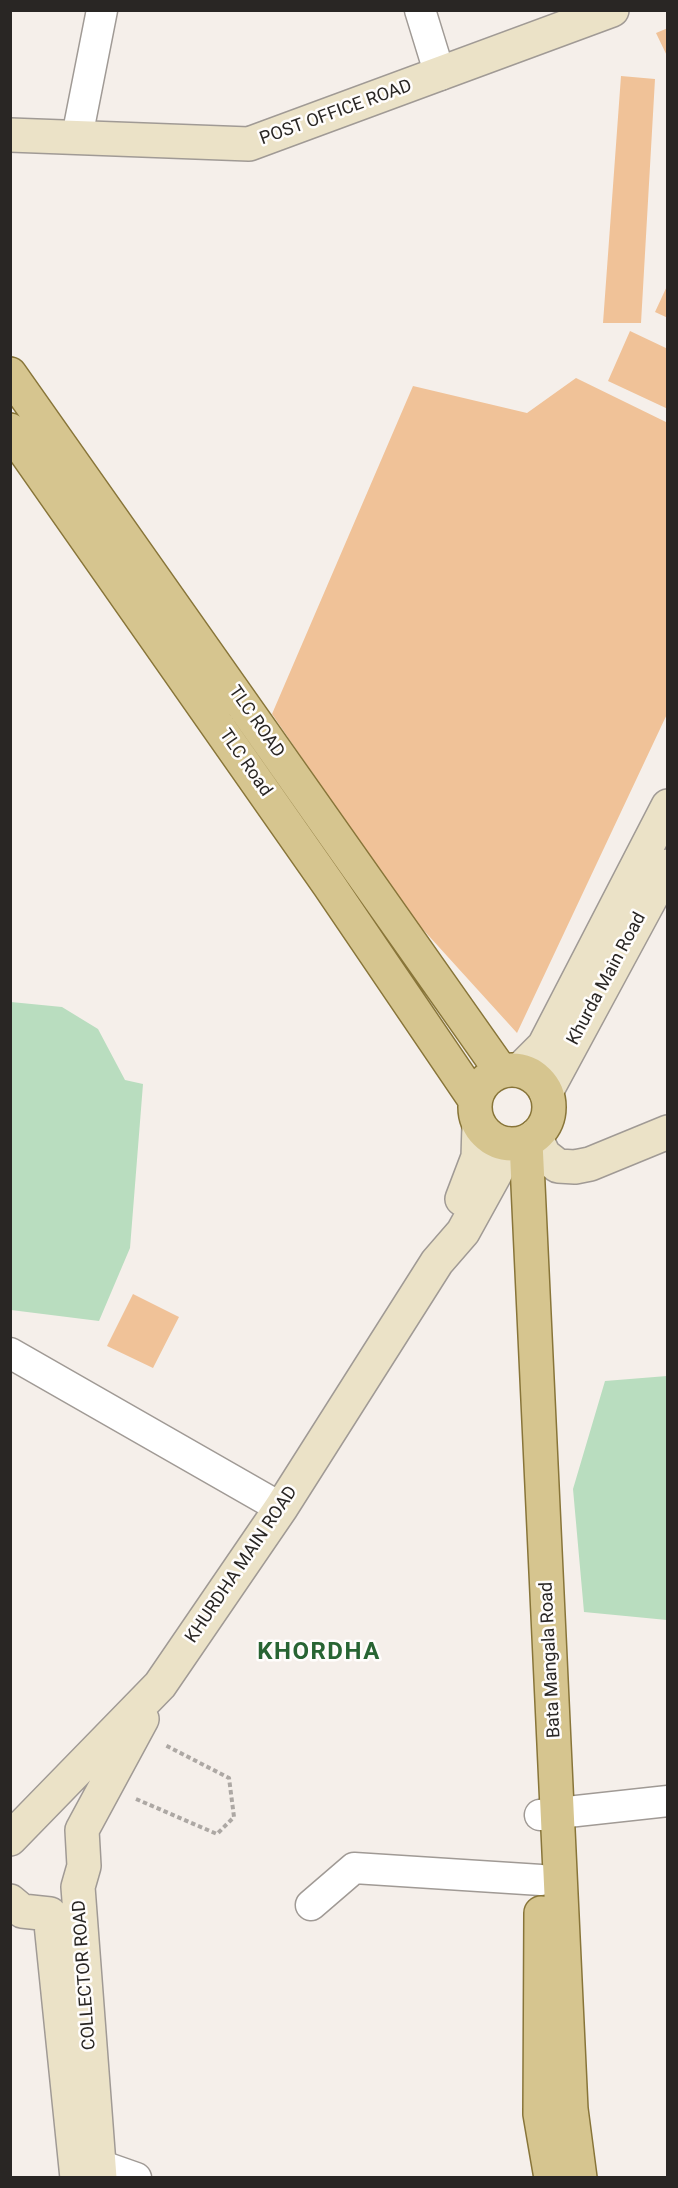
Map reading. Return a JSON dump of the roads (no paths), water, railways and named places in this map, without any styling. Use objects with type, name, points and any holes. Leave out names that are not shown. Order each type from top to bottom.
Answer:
[{"type":"main road","name":"POST OFFICE ROAD","points":[[10,135],[249,144],[612,10]]},
{"type":"main road","name":"TLC ROAD","points":[[10,374],[511,1070]]},
{"type":"main road","name":"TLC Road","points":[[10,430],[315,865],[477,1113]]},
{"type":"main road","points":[[437,1262],[478,1157],[477,1113],[484,1082],[511,1070],[544,1046],[668,806]]},
{"type":"main road","name":"Khurda Main Road","points":[[546,1092],[668,866]]},
{"type":"main road","points":[[437,1262],[463,1232],[495,1174],[520,1142],[545,1124],[549,1108],[546,1092],[536,1078],[511,1070]]},
{"type":"main road","points":[[477,1113],[491,1138],[520,1142],[544,1155],[558,1166],[575,1167],[590,1164],[668,1132]]},
{"type":"main road","name":"Bata Mangala Road","points":[[520,1142],[549,1814],[571,2109],[580,2178]]},
{"type":"main road","name":"KHURDHA MAIN ROAD","points":[[21,1828],[160,1685],[281,1508],[437,1262]]},
{"type":"main road","points":[[21,1828],[59,1818],[82,1830],[160,1685]]},
{"type":"main road","name":"Bata Mangala Road","points":[[549,1814],[541,1880],[540,2114],[551,2178]]},
{"type":"main road","name":"COLLECTOR ROAD","points":[[82,1830],[84,1866],[78,1887],[92,2173]]},
{"type":"main road","points":[[10,1901],[22,1911],[50,1914],[78,1887]]},
{"type":"main road","name":"COLLECTOR ROAD","points":[[50,1914],[92,2173]]},
{"type":"street","points":[[77,137],[102,10]]},
{"type":"street","points":[[420,10],[440,75]]},
{"type":"street","points":[[10,1353],[281,1508]]},
{"type":"street","points":[[549,1814],[668,1801]]},
{"type":"street","points":[[311,1905],[354,1868],[541,1880]]},
{"type":"street","points":[[92,2173],[136,2178]]},
{"type":"district","name":"KHORDHA","points":[[319,1653]]}]
